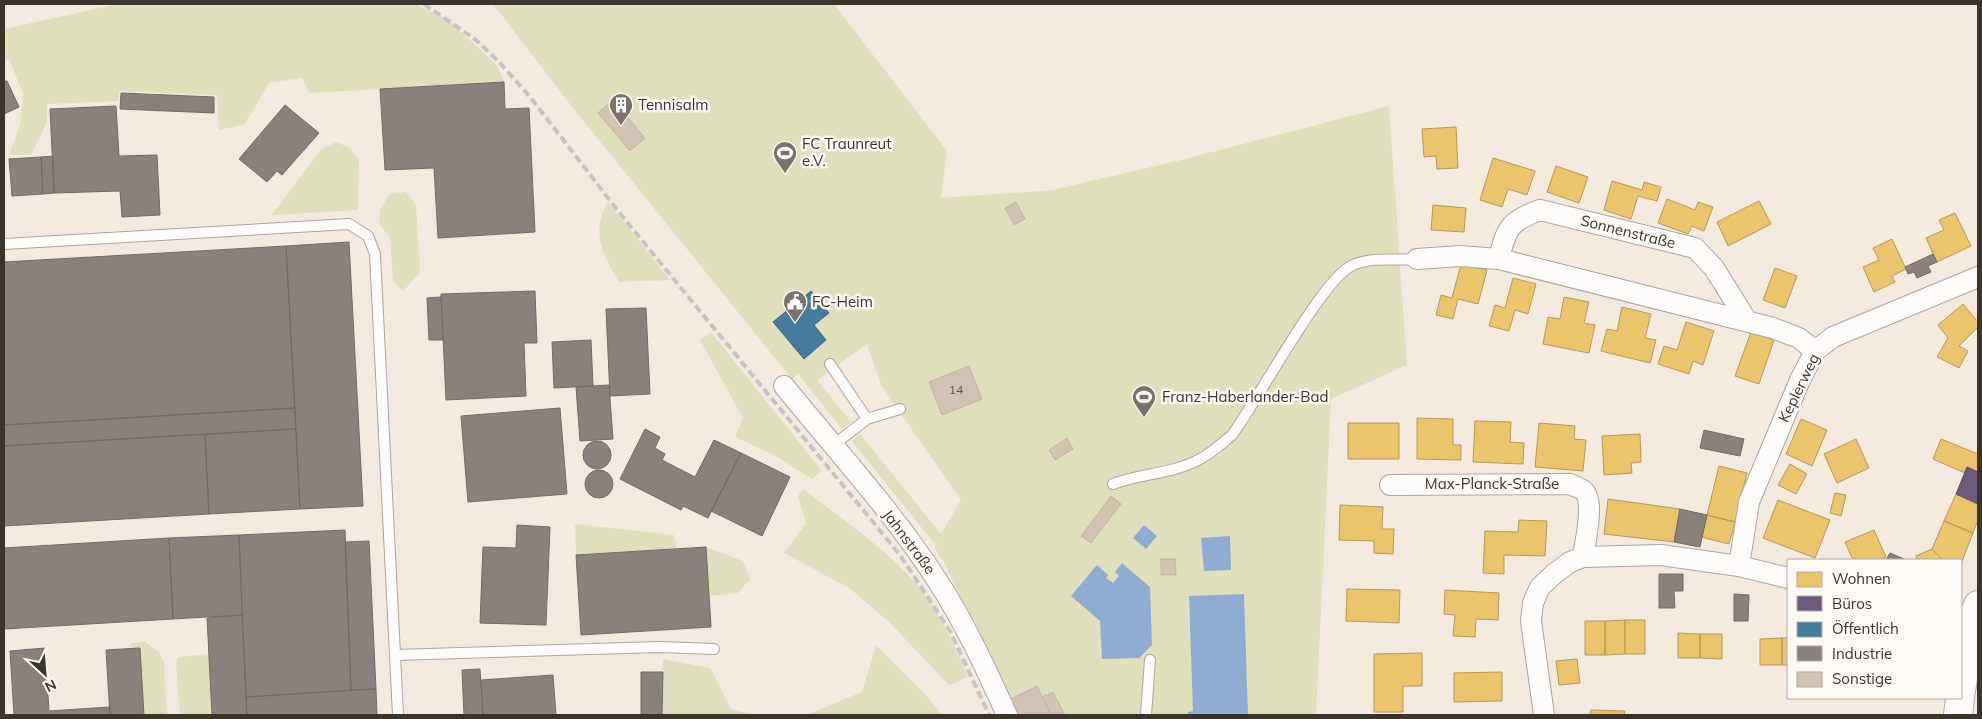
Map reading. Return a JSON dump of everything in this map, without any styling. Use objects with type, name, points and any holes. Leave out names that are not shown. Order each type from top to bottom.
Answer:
[{"type":"street","name":"Sonnenstraße","points":[[1499,259],[1507,232],[1519,218],[1540,210],[1695,248],[1714,268],[1747,321]]},
{"type":"street","points":[[1416,259],[1460,256],[1499,259],[1747,321],[1799,338],[1815,351]]},
{"type":"street","name":"Keplerweg","points":[[1739,566],[1749,502],[1800,380],[1815,351],[1834,337],[1978,277]]},
{"type":"street","name":"Jahnstraße","points":[[784,386],[915,548],[938,580],[974,645],[1007,715]]},
{"type":"street","name":"Max-Planck-Straße","points":[[1390,485],[1570,484],[1584,490],[1588,499],[1589,509],[1583,557]]},
{"type":"street","points":[[1544,715],[1531,621],[1533,603],[1540,587],[1554,574],[1583,557],[1661,555],[1739,566],[1787,578]]},
{"type":"street","points":[[1962,683],[1970,615]]},
{"type":"street","points":[[1958,715],[1960,699]]},
{"type":"lane","points":[[4,244],[349,224],[368,236],[375,254],[398,715]]},
{"type":"lane","points":[[1113,484],[1198,461],[1216,449],[1232,434],[1339,273],[1363,261],[1416,259]]},
{"type":"lane","points":[[830,364],[867,419]]},
{"type":"lane","points":[[832,446],[867,419],[900,409]]},
{"type":"lane","points":[[395,655],[659,647],[714,650]]},
{"type":"lane","points":[[1146,715],[1150,660]]},
{"type":"green space","points":[[118,4],[415,4],[447,19],[497,65],[504,82],[309,93],[302,78],[269,83],[245,124],[219,130],[217,95],[119,91],[119,101],[47,104],[47,122],[31,155],[9,155],[20,125],[23,94],[10,61],[4,58],[4,29]]},
{"type":"green space","points":[[493,4],[834,4],[947,151],[941,198],[1053,190],[1181,160],[1389,106],[1407,365],[1331,399],[1316,715],[1014,715],[945,564],[934,547],[937,541],[934,543],[852,441],[860,434],[941,534],[961,500],[881,385],[867,344],[817,380],[851,422],[842,429],[798,374],[792,379],[573,108]]},
{"type":"green space","points":[[336,142],[350,148],[359,160],[358,210],[272,215],[321,149]]},
{"type":"green space","points":[[406,192],[416,205],[420,273],[403,291],[393,281],[390,237],[379,224],[380,210],[390,193]]},
{"type":"green space","points":[[608,202],[670,280],[619,282],[604,253],[599,233],[600,223]]},
{"type":"green space","points":[[711,332],[822,471],[812,479],[774,455],[735,437],[743,418],[700,340]]},
{"type":"green space","points":[[803,489],[874,543],[913,580],[937,614],[951,639],[968,677],[949,685],[888,621],[849,588],[784,553],[806,523],[798,496]]},
{"type":"green space","points":[[575,524],[674,535],[677,549],[576,555]]},
{"type":"green space","points":[[706,547],[743,561],[750,579],[738,593],[709,596]]},
{"type":"green space","points":[[145,642],[159,652],[164,662],[167,715],[144,715],[140,648],[132,648],[131,643]]},
{"type":"green space","points":[[876,645],[928,697],[942,715],[806,715],[862,692]]},
{"type":"green space","points":[[209,654],[212,715],[180,715],[176,663],[178,657]]},
{"type":"green space","points":[[663,659],[710,668],[731,709],[754,715],[662,715]]},
{"type":"water","points":[[1144,525],[1157,536],[1146,549],[1133,538]]},
{"type":"water","points":[[1230,536],[1231,570],[1204,571],[1201,538]]},
{"type":"water","points":[[1122,563],[1150,587],[1152,645],[1139,658],[1102,659],[1100,621],[1071,596],[1097,565],[1108,575],[1106,578],[1113,583],[1119,576],[1115,572]]},
{"type":"water","points":[[1244,594],[1248,715],[1188,715],[1188,712],[1193,711],[1189,596]]},
{"type":"building: Wohnen","points":[[1456,127],[1458,168],[1437,169],[1436,156],[1424,157],[1422,129]]},
{"type":"building: Wohnen","points":[[1493,158],[1535,171],[1527,195],[1508,189],[1502,207],[1480,200]]},
{"type":"building: Wohnen","points":[[1556,166],[1588,177],[1579,203],[1547,192]]},
{"type":"building: Wohnen","points":[[1612,181],[1642,190],[1644,182],[1661,187],[1657,201],[1638,196],[1631,219],[1604,210]]},
{"type":"building: Wohnen","points":[[1667,199],[1695,210],[1698,202],[1713,207],[1704,231],[1692,226],[1688,234],[1658,223]]},
{"type":"building: Wohnen","points":[[1759,201],[1771,224],[1728,246],[1717,222]]},
{"type":"building: Wohnen","points":[[1433,205],[1466,208],[1464,232],[1431,230]]},
{"type":"building: Wohnen","points":[[1955,213],[1971,246],[1937,262],[1926,238],[1944,230],[1939,220]]},
{"type":"building: Wohnen","points":[[1892,239],[1906,269],[1892,276],[1895,282],[1874,292],[1863,267],[1879,260],[1873,248]]},
{"type":"building: Wohnen","points":[[1461,264],[1487,270],[1478,304],[1458,299],[1453,319],[1436,315],[1441,295],[1452,298]]},
{"type":"building: Wohnen","points":[[1775,268],[1797,276],[1785,308],[1763,300]]},
{"type":"building: Wohnen","points":[[1513,278],[1536,284],[1528,314],[1515,310],[1509,331],[1489,326],[1495,305],[1505,308]]},
{"type":"building: Wohnen","points":[[1564,297],[1589,302],[1584,323],[1595,325],[1589,353],[1543,344],[1548,317],[1560,319]]},
{"type":"building: Wohnen","points":[[1963,304],[1978,322],[1978,327],[1959,346],[1968,351],[1959,368],[1937,357],[1948,338],[1938,325]]},
{"type":"building: Wohnen","points":[[1622,307],[1651,314],[1645,338],[1656,340],[1650,363],[1601,351],[1607,329],[1617,331]]},
{"type":"building: Wohnen","points":[[1686,322],[1714,331],[1703,365],[1693,361],[1689,374],[1658,364],[1664,346],[1677,350]]},
{"type":"building: Wohnen","points":[[1751,332],[1774,340],[1759,384],[1735,376]]},
{"type":"building: Wohnen","points":[[1417,418],[1453,419],[1453,445],[1461,445],[1461,460],[1417,459]]},
{"type":"building: Wohnen","points":[[1801,419],[1827,430],[1812,466],[1786,454]]},
{"type":"building: Wohnen","points":[[1475,421],[1511,422],[1510,442],[1524,443],[1523,464],[1473,462]]},
{"type":"building: Wohnen","points":[[1348,423],[1399,423],[1399,459],[1348,459]]},
{"type":"building: Wohnen","points":[[1539,423],[1575,426],[1574,439],[1586,440],[1583,471],[1535,467]]},
{"type":"building: Wohnen","points":[[1640,434],[1641,462],[1631,463],[1632,473],[1604,475],[1602,436]]},
{"type":"building: Wohnen","points":[[1856,439],[1869,468],[1837,483],[1824,454]]},
{"type":"building: Wohnen","points":[[1941,439],[1978,454],[1978,472],[1967,467],[1965,473],[1933,459]]},
{"type":"building: Wohnen","points":[[1790,464],[1807,474],[1796,494],[1778,485]]},
{"type":"building: Wohnen","points":[[1719,466],[1747,473],[1735,522],[1707,515]]},
{"type":"building: Wohnen","points":[[1835,493],[1846,495],[1841,516],[1830,513]]},
{"type":"building: Wohnen","points":[[1956,494],[1978,504],[1978,520],[1973,533],[1944,521]]},
{"type":"building: Wohnen","points":[[1608,499],[1680,509],[1674,542],[1604,534]]},
{"type":"building: Wohnen","points":[[1778,500],[1830,520],[1815,558],[1763,538]]},
{"type":"building: Wohnen","points":[[1340,505],[1383,507],[1382,529],[1394,529],[1393,554],[1374,553],[1374,541],[1339,540]]},
{"type":"building: Wohnen","points":[[1707,515],[1735,522],[1729,544],[1701,537]]},
{"type":"building: Wohnen","points":[[1519,520],[1547,521],[1545,556],[1504,555],[1504,574],[1483,573],[1485,531],[1518,532]]},
{"type":"building: Wohnen","points":[[1944,521],[1973,533],[1962,561],[1962,559],[1942,559],[1932,549]]},
{"type":"building: Wohnen","points":[[1874,530],[1886,557],[1881,559],[1853,559],[1845,542]]},
{"type":"building: Wohnen","points":[[1932,549],[1942,559],[1917,559],[1916,556]]},
{"type":"building: Wohnen","points":[[1347,589],[1400,590],[1399,623],[1346,621]]},
{"type":"building: Wohnen","points":[[1445,590],[1499,593],[1498,620],[1476,619],[1475,637],[1453,636],[1455,615],[1444,614]]},
{"type":"building: Wohnen","points":[[1625,620],[1645,620],[1645,654],[1625,654]]},
{"type":"building: Wohnen","points":[[1625,620],[1625,654],[1605,655],[1605,621]]},
{"type":"building: Wohnen","points":[[1585,621],[1605,621],[1605,655],[1585,655]]},
{"type":"building: Wohnen","points":[[1678,633],[1700,634],[1700,658],[1678,658]]},
{"type":"building: Wohnen","points":[[1700,634],[1722,634],[1722,659],[1700,658]]},
{"type":"building: Wohnen","points":[[1782,638],[1787,638],[1787,665],[1782,665]]},
{"type":"building: Wohnen","points":[[1782,638],[1782,665],[1760,665],[1760,639]]},
{"type":"building: Wohnen","points":[[1422,653],[1422,686],[1403,686],[1403,712],[1374,712],[1374,654]]},
{"type":"building: Wohnen","points":[[1577,659],[1580,683],[1559,685],[1556,661]]},
{"type":"building: Wohnen","points":[[1502,672],[1502,701],[1454,702],[1454,673]]},
{"type":"building: Wohnen","points":[[1591,710],[1625,711],[1624,715],[1590,715]]},
{"type":"building: Büros","points":[[1967,467],[1978,472],[1978,504],[1956,494]]},
{"type":"building: Öffentlich","name":"FC-Heim","points":[[811,291],[829,313],[814,325],[826,340],[804,359],[773,322]]},
{"type":"building: Industrie","points":[[4,81],[7,81],[19,107],[4,114]]},
{"type":"building: Industrie","points":[[504,82],[505,109],[529,108],[535,232],[438,238],[434,168],[385,170],[380,89]]},
{"type":"building: Industrie","points":[[121,93],[214,97],[214,113],[120,109]]},
{"type":"building: Industrie","points":[[285,105],[319,133],[282,175],[277,171],[267,182],[239,159]]},
{"type":"building: Industrie","points":[[116,106],[119,156],[157,155],[160,215],[122,217],[120,191],[54,193],[50,109]]},
{"type":"building: Industrie","points":[[53,156],[54,193],[43,194],[41,157]]},
{"type":"building: Industrie","points":[[41,157],[43,194],[12,196],[9,159]]},
{"type":"building: Industrie","points":[[349,242],[363,506],[300,509],[286,246]]},
{"type":"building: Industrie","points":[[286,246],[295,408],[4,425],[4,262]]},
{"type":"building: Industrie","points":[[1933,254],[1937,262],[1928,266],[1931,272],[1917,278],[1914,272],[1908,274],[1905,267]]},
{"type":"building: Industrie","points":[[535,291],[537,343],[524,343],[526,396],[446,400],[441,294]]},
{"type":"building: Industrie","points":[[441,297],[443,340],[429,340],[427,298]]},
{"type":"building: Industrie","points":[[646,308],[650,394],[610,396],[606,309]]},
{"type":"building: Industrie","points":[[591,340],[593,386],[554,388],[552,342]]},
{"type":"building: Industrie","points":[[609,385],[613,439],[580,441],[576,387]]},
{"type":"building: Industrie","points":[[295,408],[296,429],[4,446],[4,425]]},
{"type":"building: Industrie","points":[[560,408],[567,494],[468,502],[461,416]]},
{"type":"building: Industrie","points":[[296,429],[300,509],[209,514],[205,434]]},
{"type":"building: Industrie","points":[[645,429],[660,437],[655,448],[665,454],[662,460],[695,477],[714,440],[741,453],[708,518],[683,506],[681,510],[620,479]]},
{"type":"building: Industrie","points":[[1704,430],[1744,439],[1740,456],[1700,448]]},
{"type":"building: Industrie","points":[[205,434],[209,514],[4,526],[4,446]]},
{"type":"building: Industrie","points":[[597,441],[607,445],[611,455],[607,465],[597,469],[587,465],[583,455],[587,445]]},
{"type":"building: Industrie","points":[[741,453],[790,477],[762,536],[711,511]]},
{"type":"building: Industrie","points":[[599,470],[609,474],[613,484],[609,494],[599,498],[589,494],[585,484],[589,474]]},
{"type":"building: Industrie","points":[[1680,509],[1707,515],[1700,547],[1674,542]]},
{"type":"building: Industrie","points":[[517,525],[550,527],[546,625],[480,623],[483,547],[516,548]]},
{"type":"building: Industrie","points":[[345,530],[351,690],[246,697],[239,535]]},
{"type":"building: Industrie","points":[[239,535],[242,615],[173,619],[169,538]]},
{"type":"building: Industrie","points":[[169,538],[173,619],[4,629],[4,548]]},
{"type":"building: Industrie","points":[[369,541],[376,689],[351,690],[345,542]]},
{"type":"building: Industrie","points":[[706,547],[711,627],[581,635],[576,555]]},
{"type":"building: Industrie","points":[[1890,553],[1904,559],[1887,559]]},
{"type":"building: Industrie","points":[[1659,574],[1683,574],[1683,591],[1674,591],[1675,608],[1659,608]]},
{"type":"building: Industrie","points":[[1734,594],[1749,595],[1748,621],[1734,621]]},
{"type":"building: Industrie","points":[[242,615],[247,715],[212,715],[207,618]]},
{"type":"building: Industrie","points":[[45,648],[49,711],[110,707],[110,715],[14,715],[10,651]]},
{"type":"building: Industrie","points":[[140,648],[144,715],[110,715],[106,650]]},
{"type":"building: Industrie","points":[[480,669],[483,715],[464,715],[462,670]]},
{"type":"building: Industrie","points":[[641,672],[663,672],[662,715],[641,715]]},
{"type":"building: Industrie","points":[[553,675],[556,715],[483,715],[481,680]]},
{"type":"building: Industrie","points":[[376,689],[377,715],[247,715],[246,697]]},
{"type":"building: Sonstige","name":"Tennisalm","points":[[613,100],[645,138],[630,151],[598,113]]},
{"type":"building: Sonstige","points":[[1016,202],[1025,219],[1014,225],[1005,208]]},
{"type":"building: Sonstige","points":[[969,366],[982,399],[942,415],[929,382]]},
{"type":"building: Sonstige","points":[[1067,438],[1073,449],[1055,460],[1049,450]]},
{"type":"building: Sonstige","points":[[1111,496],[1121,504],[1091,543],[1081,536]]},
{"type":"building: Sonstige","points":[[1161,559],[1175,559],[1176,575],[1161,575]]},
{"type":"building: Sonstige","points":[[1037,686],[1051,715],[1017,715],[1009,700]]},
{"type":"building: Sonstige","points":[[1053,692],[1065,715],[1051,715],[1042,697]]},
{"type":"railway","points":[[424,4],[476,40],[500,63],[531,98],[622,216],[900,555],[950,631],[989,715]]},
{"type":"place","name":"Tennisalm","points":[[621,126]]},
{"type":"place","name":"FC Traunreut e.V.","points":[[785,174]]},
{"type":"place","name":"FC-Heim","points":[[795,323]]},
{"type":"place","name":"Franz-Haberlander-Bad","points":[[1144,418]]}]
